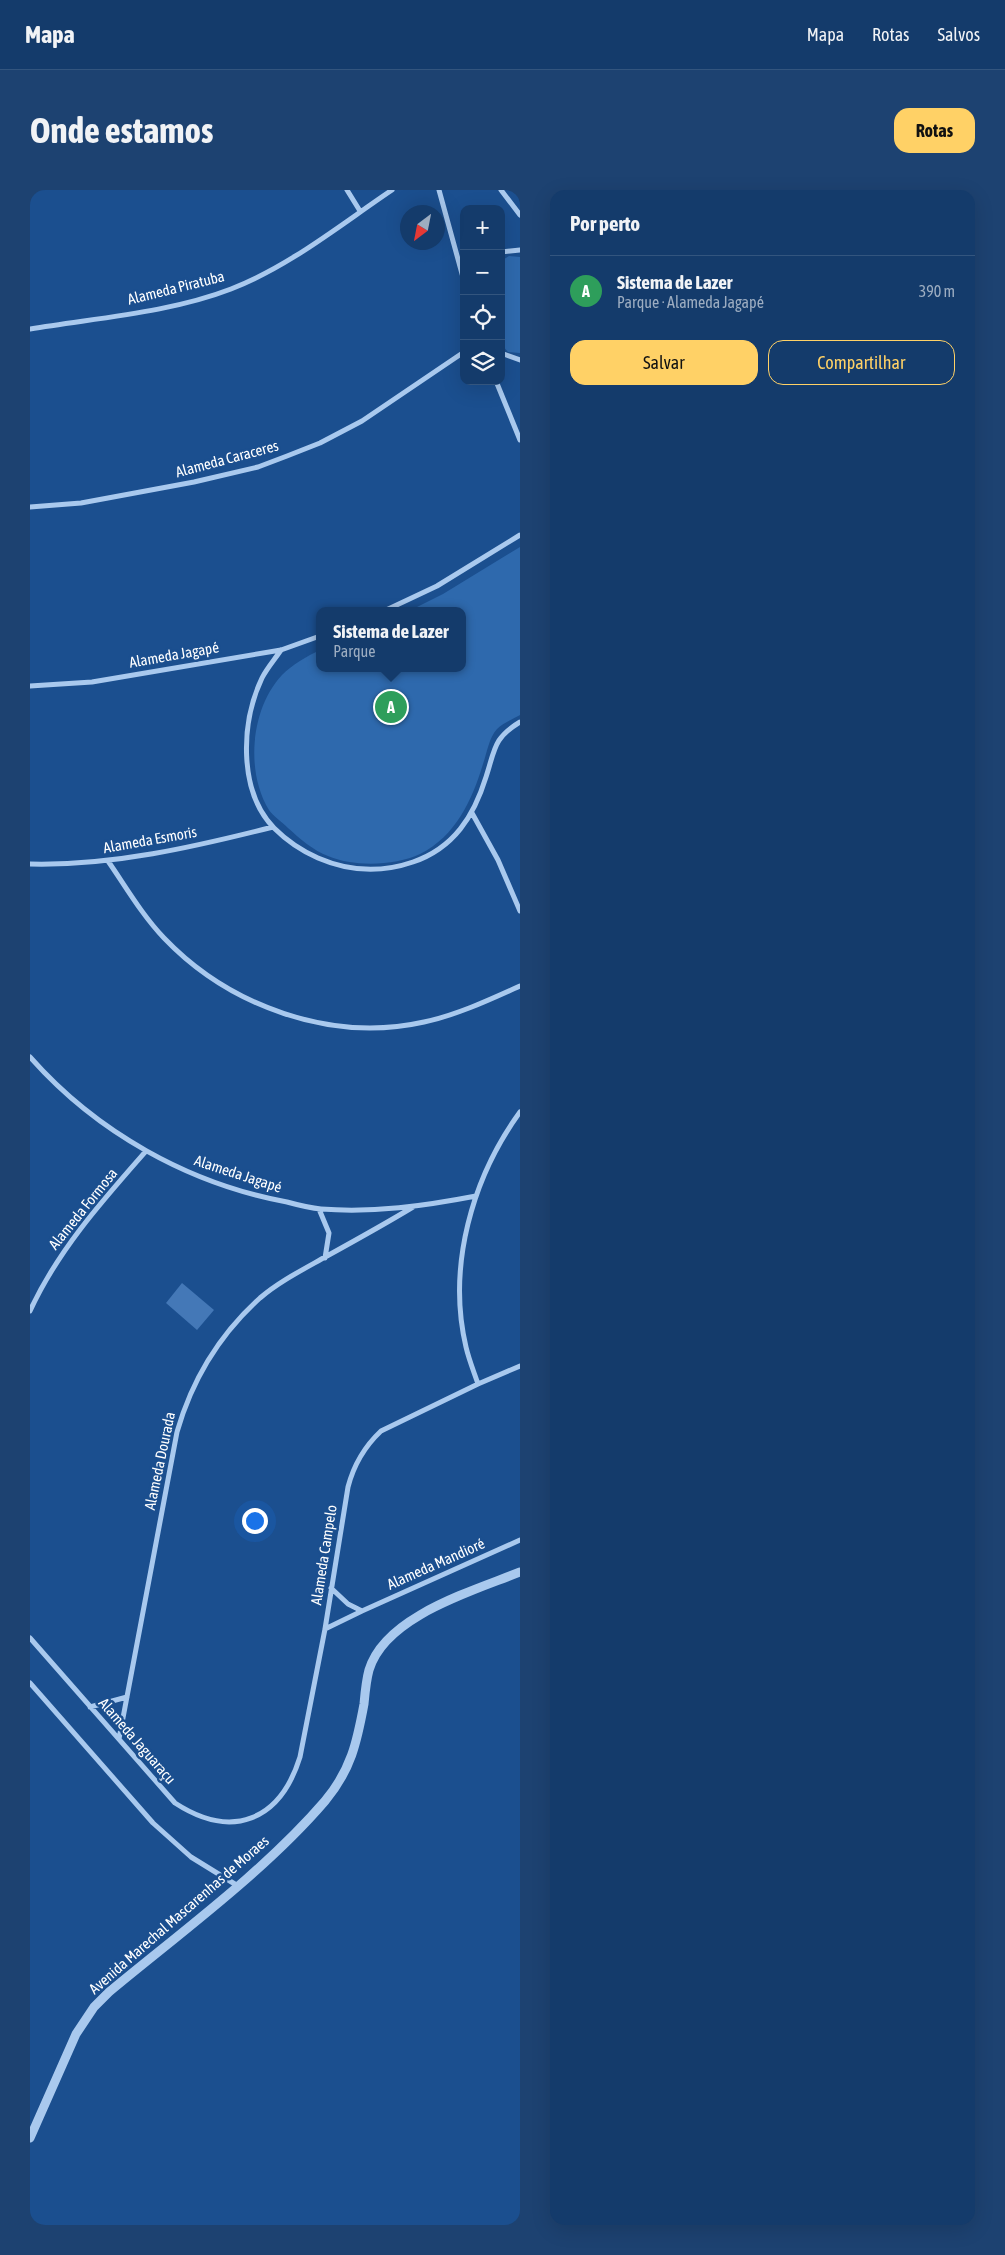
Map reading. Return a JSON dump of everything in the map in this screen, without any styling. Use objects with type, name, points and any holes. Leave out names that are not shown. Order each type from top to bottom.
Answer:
[{"type":"street","points":[[347,190],[360,212]]},
{"type":"street","name":"Alameda Piratuba","points":[[30,330],[160,308],[230,290],[301,253],[392,190]]},
{"type":"street","points":[[440,190],[460,265]]},
{"type":"street","points":[[501,190],[520,215]]},
{"type":"street","points":[[505,252],[520,250]]},
{"type":"street","name":"Alameda Caraceres","points":[[30,507],[80,503],[194,482],[258,467],[320,443],[362,421],[460,355]]},
{"type":"street","points":[[505,355],[520,360]]},
{"type":"street","points":[[498,385],[520,440]]},
{"type":"street","points":[[392,607],[437,586],[520,535]]},
{"type":"street","name":"Alameda Jagapé","points":[[30,686],[92,682],[281,650],[316,637]]},
{"type":"street","points":[[281,650],[262,678],[252,708],[247,756],[250,780],[258,804],[273,828],[308,853],[329,862],[361,870],[389,868],[414,862],[441,849],[454,839],[472,813],[486,778],[495,744],[508,729],[520,722]]},
{"type":"street","points":[[472,813],[498,860],[520,911]]},
{"type":"street","name":"Alameda Esmoris","points":[[30,864],[108,861],[223,840],[273,828]]},
{"type":"street","points":[[108,861],[143,912],[164,938],[192,964],[230,990],[264,1007],[304,1020],[342,1026],[375,1027],[423,1023],[456,1013],[520,986]]},
{"type":"street","name":"Alameda Jagapé","points":[[30,1057],[45,1074],[79,1104],[146,1151],[227,1186],[265,1198],[319,1209],[385,1210],[476,1196]]},
{"type":"street","points":[[478,1384],[466,1348],[461,1316],[464,1242],[476,1196],[492,1157],[520,1112]]},
{"type":"street","name":"Alameda Formosa","points":[[30,1312],[39,1292],[63,1252],[89,1216],[146,1151]]},
{"type":"street","name":"Alameda Dourada","points":[[118,1740],[177,1432],[184,1407],[213,1352],[234,1324],[261,1297],[299,1271],[413,1207]]},
{"type":"street","points":[[319,1209],[329,1233],[325,1258]]},
{"type":"street","name":"Alameda Campelo","points":[[247,1820],[265,1812],[282,1797],[294,1776],[300,1757],[325,1629],[352,1472],[369,1442],[381,1431],[520,1366]]},
{"type":"street","name":"Alameda Mandioré","points":[[325,1629],[362,1610],[520,1540]]},
{"type":"street","name":"Avenida Marechal Mascarenhas de Moraes","points":[[30,2138],[76,2034],[94,2007],[109,1992],[238,1886],[325,1801],[349,1766],[356,1746],[369,1670],[386,1641],[399,1628],[442,1605],[520,1572]]},
{"type":"street","points":[[331,1588],[348,1604],[362,1610]]},
{"type":"street","name":"Alameda Jaguaraçu","points":[[30,1638],[175,1804],[205,1819],[226,1822],[247,1820]]},
{"type":"street","points":[[30,1682],[154,1823],[191,1857],[238,1886]]},
{"type":"street","points":[[90,1707],[126,1697]]},
{"type":"shaded area","points":[[509,256],[520,257],[520,353],[508,352],[505,349],[505,258]]},
{"type":"shaded area","points":[[520,547],[520,715],[502,725],[494,733],[488,745],[479,777],[468,804],[453,827],[433,846],[410,858],[374,864],[338,860],[323,854],[297,836],[271,812],[261,794],[254,759],[258,722],[264,705],[282,675],[316,652],[316,672],[466,672],[466,607],[417,607],[443,594]]},
{"type":"building","points":[[182,1283],[214,1310],[197,1330],[166,1303]]},
{"type":"place","name":"Sistema de Lazer","points":[[391,707]]}]
